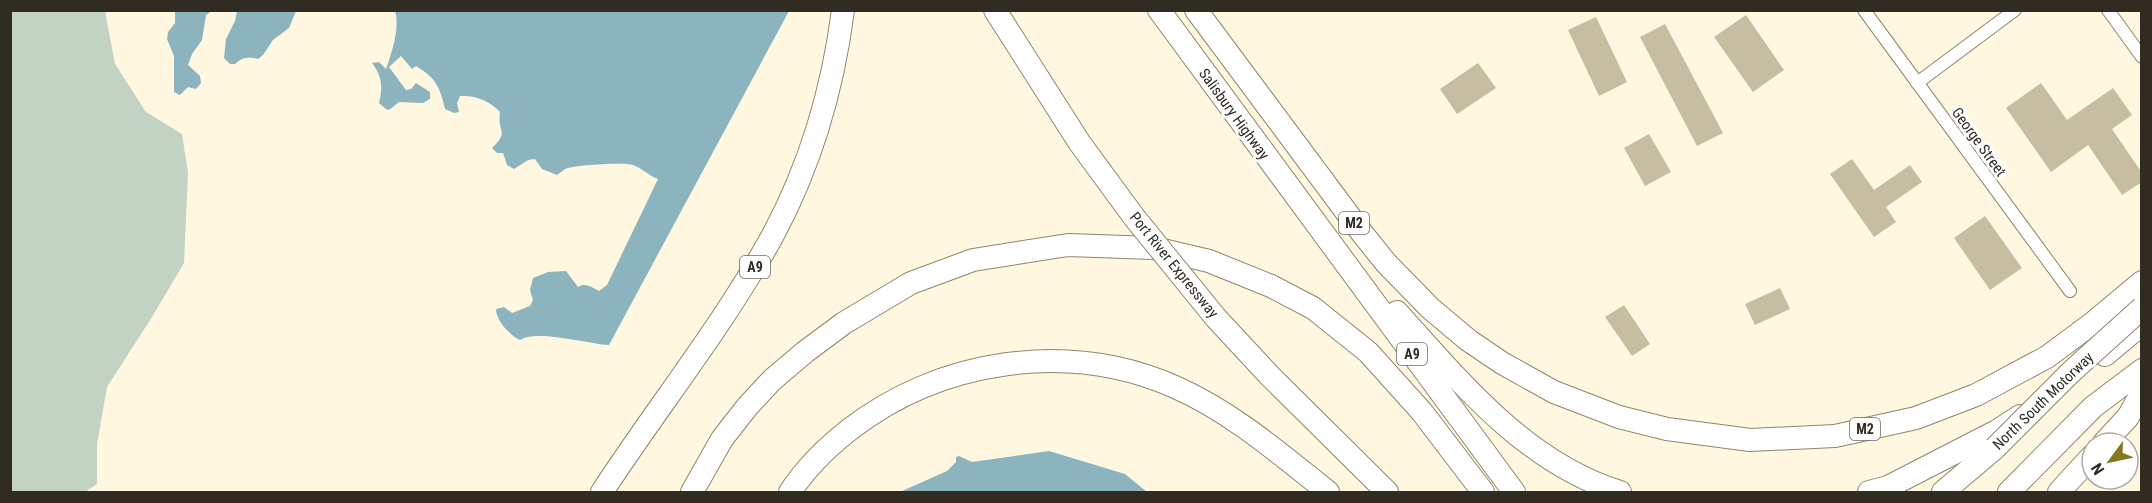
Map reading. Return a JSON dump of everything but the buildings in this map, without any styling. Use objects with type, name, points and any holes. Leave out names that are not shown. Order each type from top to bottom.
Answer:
[{"type":"highway","name":"A9","points":[[602,492],[734,301],[774,233],[802,172],[823,112],[843,10]]},
{"type":"highway","name":"Port River Expressway","points":[[995,10],[1073,133],[1134,217],[1209,309],[1269,375],[1387,492]]},
{"type":"highway","name":"Salisbury Highway","points":[[1159,10],[1310,215]]},
{"type":"highway","name":"M2","points":[[1196,10],[1386,263],[1430,308],[1468,340],[1502,363],[1554,392],[1619,417],[1667,429],[1750,440],[1835,435],[1916,417],[1976,395],[2047,357],[2142,282]]},
{"type":"highway","name":"A9","points":[[1310,215],[1514,492]]},
{"type":"highway","points":[[1310,215],[1468,392],[1534,448],[1578,475],[1620,492]]},
{"type":"highway","points":[[692,492],[722,439],[747,407],[772,380],[844,323],[911,284],[973,260],[1068,245],[1154,248],[1209,261],[1271,286],[1312,308],[1368,352],[1422,412],[1483,492]]},
{"type":"highway","name":"North South Motorway","points":[[1943,492],[1995,448],[2071,372],[2142,308]]},
{"type":"highway","points":[[1869,492],[1888,487],[1997,431],[2054,395],[2142,324]]},
{"type":"highway","points":[[790,492],[801,475],[830,446],[870,414],[912,391],[955,374],[1002,364],[1047,360],[1088,363],[1132,372],[1181,390],[1233,418],[1328,492]]},
{"type":"highway","points":[[2009,492],[2093,407],[2142,370]]},
{"type":"highway","points":[[2115,431],[2128,417],[2142,392]]},
{"type":"highway","points":[[2059,492],[2080,469]]},
{"type":"street","name":"George Street","points":[[1864,10],[2070,291]]},
{"type":"street","points":[[1917,83],[2015,10]]},
{"type":"street","points":[[2108,10],[2142,57]]},
{"type":"green space","points":[[10,11],[105,11],[115,64],[146,112],[182,134],[188,173],[184,263],[107,387],[97,444],[97,484],[85,492],[11,492]]},
{"type":"water","points":[[237,10],[296,11],[289,28],[273,40],[263,55],[258,59],[246,58],[230,64],[224,58],[226,39],[235,21]]},
{"type":"water","points":[[175,11],[212,11],[206,15],[202,40],[192,54],[188,65],[200,76],[201,83],[196,89],[188,87],[180,95],[174,92],[174,56],[167,39],[168,32],[175,23]]},
{"type":"water","points":[[395,11],[789,11],[609,345],[550,336],[528,337],[520,340],[504,327],[498,318],[496,309],[504,307],[512,313],[530,306],[533,300],[530,290],[533,278],[548,272],[566,271],[578,287],[586,285],[599,291],[607,285],[658,179],[628,164],[578,166],[565,169],[557,175],[542,169],[535,159],[528,160],[514,169],[507,165],[503,153],[497,153],[492,148],[502,134],[500,112],[482,100],[466,96],[460,96],[457,103],[459,112],[454,113],[445,109],[439,89],[433,79],[416,66],[412,69],[401,56],[389,67],[406,90],[411,89],[416,83],[430,92],[430,99],[423,103],[399,102],[389,110],[386,109],[379,103],[381,82],[372,63],[379,62],[386,69],[396,32]]},
{"type":"water","points":[[1049,451],[1125,474],[1147,492],[900,492],[947,471],[959,456],[972,462]]}]
